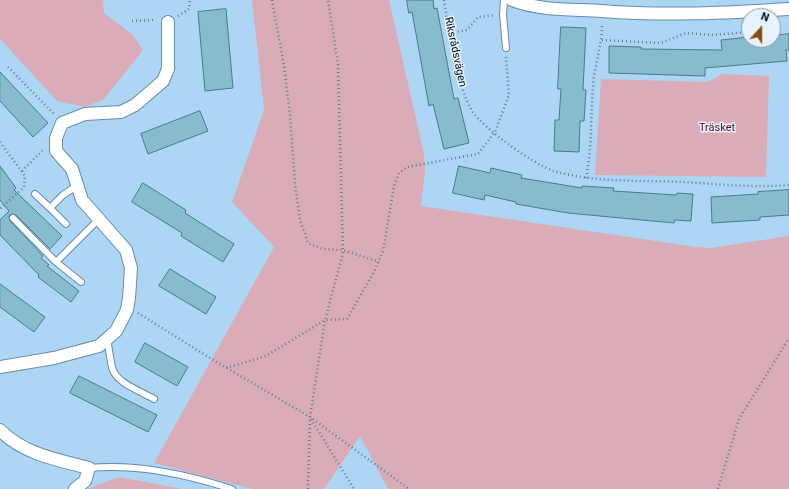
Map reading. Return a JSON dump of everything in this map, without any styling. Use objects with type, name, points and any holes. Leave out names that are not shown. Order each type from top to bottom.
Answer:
[{"type":"street","points":[[512,0],[528,6],[603,11],[710,14],[789,9]]},
{"type":"street","points":[[0,368],[61,356],[98,346],[116,331],[127,310],[130,298],[131,268],[126,250],[82,200],[72,170],[56,151],[56,138],[62,123],[86,114],[121,112],[135,105],[163,81],[168,69],[168,22]]},
{"type":"street","points":[[0,430],[7,438],[42,456],[89,468],[85,481],[76,489]]},
{"type":"lane","points":[[504,0],[503,14],[506,48]]},
{"type":"lane","points":[[50,208],[63,195],[78,185]]},
{"type":"lane","points":[[35,194],[66,224]]},
{"type":"lane","points":[[14,218],[56,262],[81,282]]},
{"type":"lane","points":[[56,262],[99,219]]},
{"type":"lane","points":[[106,339],[110,352],[112,368],[116,378],[154,399]]},
{"type":"lane","points":[[89,468],[108,466],[153,469],[207,481],[232,489]]},
{"type":"path","points":[[132,21],[156,20],[168,22],[189,9],[190,0]]},
{"type":"path","points":[[272,0],[284,66],[290,116],[295,184],[300,220],[308,242],[323,249],[342,250],[379,262]]},
{"type":"path","points":[[308,489],[310,416],[325,320],[342,250],[338,64],[328,0]]},
{"type":"path","name":"Riksrådsvägen","points":[[444,0],[461,88],[473,112],[484,124],[528,158],[553,171],[586,178],[736,186],[789,185]]},
{"type":"path","points":[[586,178],[591,155],[594,76],[602,40],[603,11]]},
{"type":"path","points":[[450,33],[467,30],[478,17],[503,14]]},
{"type":"path","points":[[602,40],[661,43],[686,33],[712,35],[741,33]]},
{"type":"path","points":[[226,368],[266,356],[325,320],[347,319],[379,262],[383,251],[394,186],[399,173],[407,167],[478,154],[495,132],[509,95],[506,48]]},
{"type":"path","points":[[8,67],[62,123]]},
{"type":"path","points":[[22,171],[56,138]]},
{"type":"path","points":[[0,142],[26,176],[24,187],[0,209]]},
{"type":"path","points":[[135,312],[226,368],[310,416],[409,489]]},
{"type":"path","points":[[718,489],[740,419],[789,338]]},
{"type":"path","points":[[310,416],[354,489]]},
{"type":"green space","points":[[0,0],[103,0],[104,13],[133,35],[143,50],[104,99],[85,107],[57,101],[0,39]]},
{"type":"green space","points":[[252,0],[389,0],[424,154],[425,170],[421,206],[696,247],[711,248],[789,236],[789,489],[388,489],[360,436],[324,489],[252,489],[154,463],[274,247],[232,202],[264,110]]},
{"type":"green space","name":"Träsket","points":[[723,74],[769,76],[766,177],[595,175],[601,79],[707,82]]},
{"type":"green space","points":[[119,477],[183,489],[88,489]]},
{"type":"building","points":[[407,0],[433,0],[434,9],[437,8],[454,99],[458,98],[469,143],[444,149],[433,104],[429,106],[412,12],[409,13]]},
{"type":"building","points":[[226,9],[233,88],[205,91],[198,12]]},
{"type":"building","points":[[561,27],[586,28],[583,90],[586,90],[584,121],[580,121],[579,152],[554,151],[555,120],[559,120],[561,89],[558,89]]},
{"type":"building","points":[[789,34],[789,50],[786,50],[787,61],[705,68],[705,76],[609,73],[609,46],[641,47],[641,49],[722,50],[721,40],[741,38],[741,48],[781,48],[781,35]]},
{"type":"building","points":[[0,72],[48,123],[33,137],[0,101]]},
{"type":"building","points":[[200,111],[208,131],[148,154],[141,134]]},
{"type":"building","points":[[0,166],[16,188],[14,190],[62,236],[50,249],[16,215],[12,214],[9,216],[10,221],[43,256],[41,258],[49,265],[47,266],[79,291],[71,302],[38,277],[39,275],[0,235],[0,220],[9,211],[0,200]]},
{"type":"building","points":[[459,166],[490,173],[491,168],[522,175],[521,178],[582,188],[582,186],[614,188],[613,191],[676,195],[677,193],[693,194],[691,221],[675,220],[674,223],[568,213],[516,204],[516,202],[485,195],[484,200],[453,193]]},
{"type":"building","points":[[143,183],[186,210],[185,213],[234,244],[223,262],[181,236],[182,233],[132,202]]},
{"type":"building","points":[[789,190],[789,215],[760,217],[760,220],[712,223],[711,197],[758,194],[758,192]]},
{"type":"building","points":[[170,269],[216,297],[206,314],[159,286]]},
{"type":"building","points":[[0,284],[45,317],[34,332],[0,307]]},
{"type":"building","points":[[145,343],[188,367],[177,386],[135,362]]},
{"type":"building","points":[[79,376],[157,415],[148,432],[70,393]]}]
